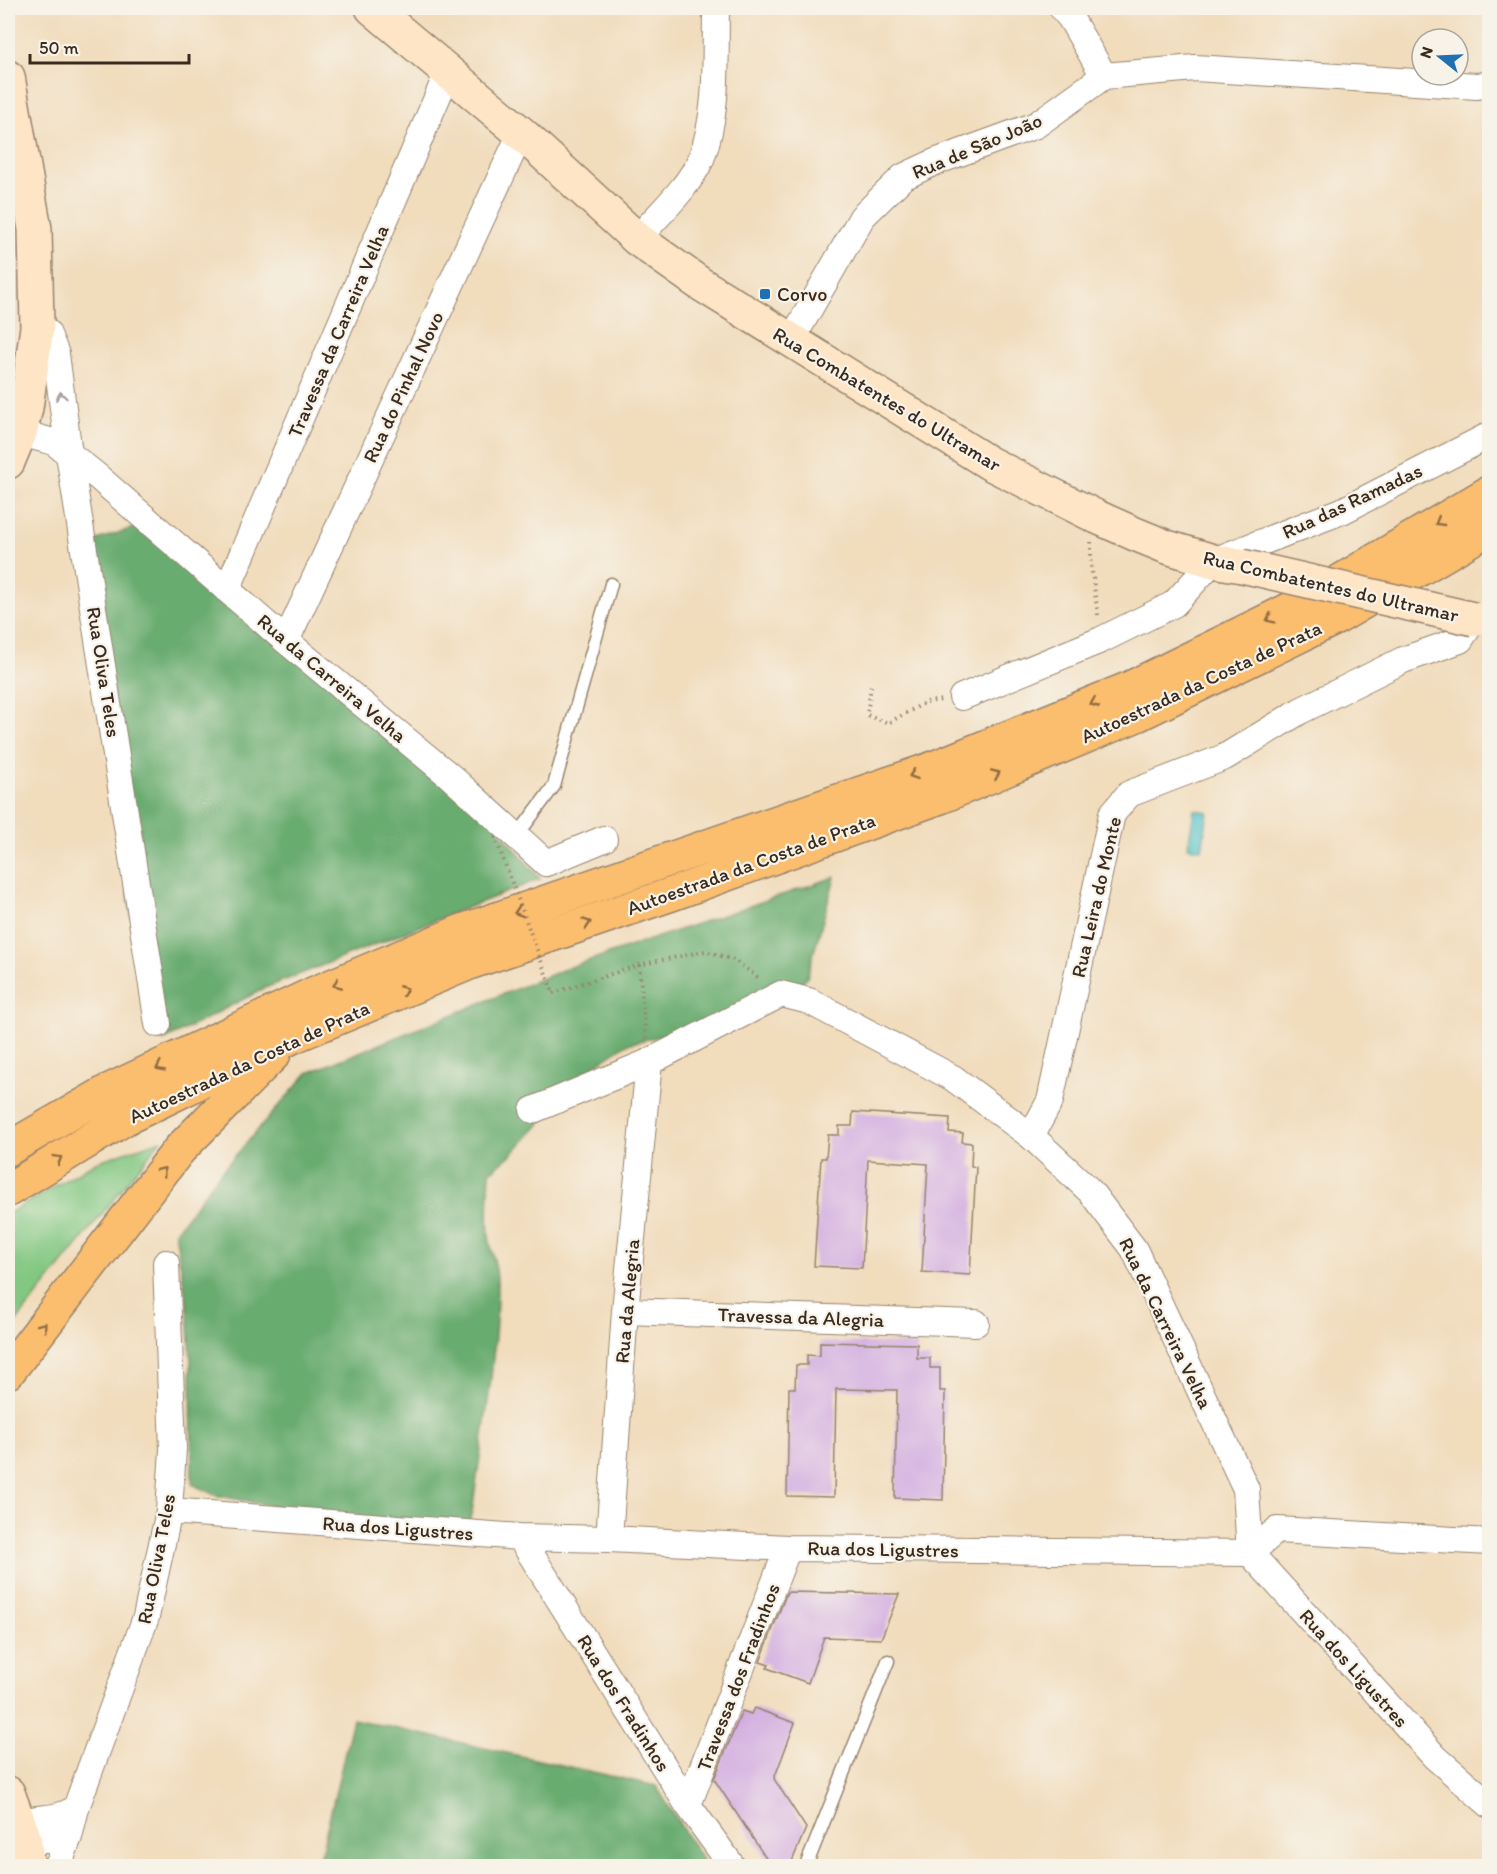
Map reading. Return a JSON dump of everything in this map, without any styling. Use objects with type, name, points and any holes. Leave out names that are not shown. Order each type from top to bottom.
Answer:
[{"type":"highway","name":"Autoestrada da Costa de Prata","points":[[8,1149],[110,1090],[315,993],[462,931],[931,769],[1130,688],[1307,601],[1490,492]]},
{"type":"highway","name":"Autoestrada da Costa de Prata","points":[[8,1190],[126,1118],[292,1036],[472,962],[672,894],[863,823],[943,796],[1137,715],[1338,617],[1490,528]]},
{"type":"highway","points":[[8,1372],[179,1150],[292,1036]]},
{"type":"main road","name":"Rua Combatentes do Ultramar","points":[[384,12],[448,72],[521,133],[637,238],[699,283],[989,463],[1095,516],[1167,547],[1227,563],[1482,621]]},
{"type":"main road","points":[[8,77],[35,229],[37,327],[28,396],[14,447]]},
{"type":"main road","points":[[8,1792],[24,1844]]},
{"type":"street","points":[[637,238],[685,184],[700,160],[713,116],[716,8]]},
{"type":"street","points":[[1062,8],[1071,19],[1104,76],[1195,68],[1477,86],[1490,84]]},
{"type":"street","name":"Travessa da Carreira Velha","points":[[227,590],[448,72]]},
{"type":"street","name":"Rua de São João","points":[[791,341],[862,217],[903,177],[935,162],[1036,125],[1104,76]]},
{"type":"street","name":"Rua do Pinhal Novo","points":[[286,641],[521,133]]},
{"type":"street","name":"Rua Oliva Teles","points":[[37,327],[47,332],[56,354],[69,454],[158,1024]]},
{"type":"street","name":"Rua das Ramadas","points":[[1227,563],[1342,511],[1490,435]]},
{"type":"street","name":"Rua da Carreira Velha","points":[[14,447],[54,442],[286,641],[451,777],[505,837],[546,863],[604,839]]},
{"type":"street","points":[[962,697],[1101,640],[1174,604],[1227,563]]},
{"type":"street","name":"Rua Leira do Monte","points":[[1031,1136],[1050,1101],[1112,814],[1129,794],[1225,757],[1300,711],[1404,660],[1460,640],[1482,621]]},
{"type":"street","points":[[533,1110],[649,1062],[780,994]]},
{"type":"street","name":"Rua da Carreira Velha","points":[[780,994],[809,1001],[953,1078],[1031,1136],[1090,1191],[1134,1249],[1246,1489],[1250,1553]]},
{"type":"street","name":"Rua da Alegria","points":[[609,1539],[625,1311],[649,1062]]},
{"type":"street","name":"Rua Oliva Teles","points":[[58,1866],[146,1617],[169,1511],[173,1449],[166,1263]]},
{"type":"street","name":"Travessa da Alegria","points":[[625,1311],[976,1323]]},
{"type":"street","name":"Rua dos Ligustres","points":[[169,1511],[520,1538],[609,1539],[788,1548],[1250,1553],[1435,1757],[1490,1805]]},
{"type":"street","points":[[1250,1553],[1276,1530],[1490,1542]]},
{"type":"street","name":"Rua dos Fradinhos","points":[[520,1538],[688,1805],[732,1866]]},
{"type":"street","name":"Travessa dos Fradinhos","points":[[688,1805],[788,1548]]},
{"type":"street","points":[[24,1844],[53,1839],[74,1818]]},
{"type":"lane","points":[[505,837],[554,786],[611,584]]},
{"type":"lane","points":[[806,1866],[888,1661]]},
{"type":"path","points":[[1095,516],[1090,541],[1091,565],[1101,640]]},
{"type":"path","points":[[871,686],[867,714],[888,723],[926,702],[962,697]]},
{"type":"path","points":[[505,837],[553,993],[639,965],[705,951],[734,960],[780,994]]},
{"type":"path","points":[[639,965],[649,1062]]},
{"type":"green space","points":[[148,523],[447,768],[540,879],[265,988],[163,1041],[142,994],[82,545]]},
{"type":"green space","points":[[835,877],[807,977],[787,995],[697,1027],[627,1044],[591,1068],[513,1153],[490,1172],[488,1228],[497,1278],[496,1314],[488,1399],[472,1513],[467,1529],[288,1509],[215,1495],[192,1484],[188,1309],[175,1232],[220,1173],[308,1073],[570,967]]},
{"type":"green space","points":[[161,1140],[8,1332],[8,1214],[96,1162]]},
{"type":"green space","points":[[353,1719],[656,1786],[706,1866],[318,1866]]},
{"type":"water","points":[[1194,810],[1208,812],[1202,849],[1188,847]]},
{"type":"building","points":[[853,1112],[950,1118],[949,1132],[963,1133],[962,1142],[972,1143],[971,1166],[976,1167],[970,1275],[922,1272],[928,1164],[868,1160],[862,1268],[814,1266],[821,1158],[826,1158],[828,1135],[839,1135],[839,1126],[852,1126]]},
{"type":"building","points":[[820,1342],[917,1344],[917,1358],[930,1358],[930,1368],[940,1368],[940,1391],[945,1391],[943,1500],[895,1498],[897,1390],[836,1389],[834,1497],[787,1496],[789,1388],[795,1388],[796,1365],[807,1365],[807,1355],[820,1356]]},
{"type":"building","points":[[787,1592],[899,1594],[881,1639],[824,1637],[808,1683],[767,1668],[769,1665],[760,1662]]},
{"type":"building","points":[[754,1708],[795,1723],[774,1779],[806,1828],[790,1866],[771,1866],[714,1779],[742,1711],[751,1714]]},
{"type":"place","name":"Corvo","points":[[765,294]]}]
